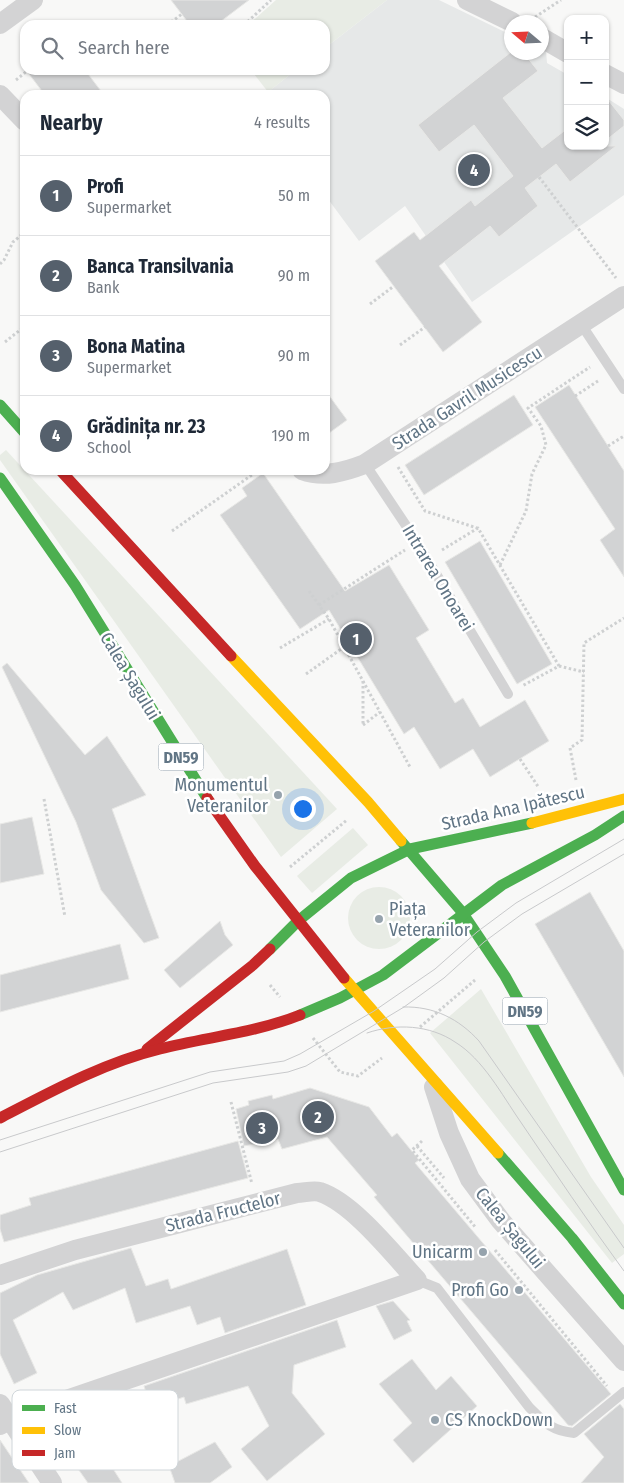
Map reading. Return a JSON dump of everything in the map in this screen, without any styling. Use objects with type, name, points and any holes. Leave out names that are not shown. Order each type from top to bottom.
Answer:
[{"type":"main road","points":[[0,405],[20,427]]},
{"type":"main road","name":"DN59","points":[[64,475],[164,586],[410,849],[462,912],[505,976],[624,1190]]},
{"type":"main road","name":"Calea Șagului","points":[[0,478],[75,585],[143,698],[207,798],[255,866],[298,921]]},
{"type":"main road","name":"Strada Ana Ipătescu","points":[[410,849],[508,829],[592,809],[624,799]]},
{"type":"main road","points":[[0,1118],[67,1082],[142,1053],[272,1025],[297,1017],[355,990],[408,957],[462,912],[504,884],[603,832],[624,816]]},
{"type":"main road","points":[[142,1053],[252,965],[298,921],[351,878],[410,849]]},
{"type":"main road","name":"DN59","points":[[298,921],[355,990]]},
{"type":"main road","name":"Calea Șagului","points":[[355,990],[572,1238],[624,1304]]},
{"type":"street","points":[[0,24],[33,0]]},
{"type":"street","points":[[467,0],[504,18]]},
{"type":"street","points":[[549,42],[564,51]]},
{"type":"street","points":[[609,76],[624,84]]},
{"type":"street","points":[[0,95],[20,116]]},
{"type":"street","name":"Strada Gavril Musicescu","points":[[330,473],[340,473],[365,464],[387,450],[581,324],[621,288]]},
{"type":"street","name":"Calea Șagului","points":[[431,1075],[449,1133],[470,1179],[501,1221],[624,1362]]},
{"type":"street","name":"Strada Fructelor","points":[[0,1275],[75,1250],[297,1193],[318,1192],[336,1199],[368,1227],[417,1280]]},
{"type":"street","points":[[83,1390],[417,1280]]},
{"type":"street","points":[[4,1416],[12,1427]]},
{"type":"street","points":[[43,1470],[52,1483]]},
{"type":"lane","points":[[581,324],[624,389]]},
{"type":"lane","name":"Intrarea Onoarei","points":[[365,464],[417,542],[508,694]]},
{"type":"lane","name":"Strada Fructelor","points":[[417,1280],[437,1288],[529,1408],[559,1432],[574,1433],[620,1395]]},
{"type":"path","points":[[249,20],[271,0]]},
{"type":"path","points":[[538,15],[561,0]]},
{"type":"path","points":[[174,20],[182,14]]},
{"type":"path","points":[[539,177],[621,288]]},
{"type":"path","points":[[0,264],[13,242],[20,236]]},
{"type":"path","points":[[370,304],[394,286]]},
{"type":"path","points":[[400,345],[425,327]]},
{"type":"path","points":[[5,342],[20,330]]},
{"type":"path","points":[[500,566],[526,511],[532,474],[546,445],[541,426],[528,408],[604,358]]},
{"type":"path","points":[[608,446],[624,436]]},
{"type":"path","points":[[387,450],[425,511],[478,528],[559,666]]},
{"type":"path","points":[[172,532],[252,475]]},
{"type":"path","points":[[426,559],[478,528]]},
{"type":"path","points":[[319,606],[417,542]]},
{"type":"path","points":[[309,591],[344,646],[410,767]]},
{"type":"path","points":[[576,780],[570,748],[582,740],[584,643],[624,618]]},
{"type":"path","points":[[280,648],[328,619]]},
{"type":"path","points":[[306,674],[344,646]]},
{"type":"path","points":[[508,694],[559,666],[584,672]]},
{"type":"path","points":[[363,680],[363,726],[380,712]]},
{"type":"path","points":[[520,759],[539,788]]},
{"type":"path","points":[[44,799],[65,917]]},
{"type":"path","points":[[290,867],[347,820]]},
{"type":"path","points":[[418,1028],[476,980]]},
{"type":"path","points":[[269,984],[286,1003]]},
{"type":"path","points":[[313,1038],[340,1072],[358,1076],[382,1058]]},
{"type":"path","points":[[231,1102],[257,1204]]},
{"type":"path","points":[[422,1142],[412,1150],[477,1229]]},
{"type":"path","points":[[490,1244],[620,1395]]},
{"type":"shaded area","points":[[276,0],[387,0],[330,44],[330,20],[254,20]]},
{"type":"shaded area","points":[[387,0],[439,0],[504,32],[504,60],[547,60],[547,63],[564,73],[564,150],[609,150],[609,100],[624,109],[624,195],[472,302],[405,206],[359,241],[330,202],[330,90],[270,90],[290,75],[330,75],[330,44]]},
{"type":"shaded area","points":[[255,75],[290,75],[271,90],[266,90]]},
{"type":"shaded area","points":[[6,450],[20,465],[20,475],[29,475],[337,809],[281,857],[0,460],[0,455]]},
{"type":"shaded area","points":[[353,828],[368,845],[312,893],[297,876]]},
{"type":"shaded area","points":[[379,887],[391,890],[401,896],[407,906],[410,918],[407,930],[401,940],[391,946],[379,949],[367,946],[357,940],[351,930],[348,918],[351,906],[357,896],[367,890]]},
{"type":"shaded area","points":[[481,989],[591,1177],[624,1225],[624,1254],[612,1263],[430,1033]]},
{"type":"building","points":[[171,0],[249,0],[223,20],[186,20]]},
{"type":"building","points":[[504,57],[504,60],[529,60],[538,71],[503,98],[542,148],[564,131],[564,150],[609,150],[609,146],[616,146],[570,182],[556,164],[525,188],[538,206],[499,237],[490,226],[439,266],[482,322],[443,352],[375,261],[414,232],[420,240],[471,200],[475,206],[513,176],[474,125],[439,152],[418,125]]},
{"type":"building","points":[[30,75],[89,75],[100,90],[41,90]]},
{"type":"building","points":[[609,101],[624,120],[624,126],[609,138]]},
{"type":"building","points":[[569,385],[624,471],[624,577],[600,540],[615,529],[535,407]]},
{"type":"building","points":[[514,395],[533,425],[424,495],[405,465]]},
{"type":"building","points":[[330,397],[347,420],[330,432]]},
{"type":"building","points":[[260,475],[264,475],[345,591],[389,565],[429,630],[416,638],[455,703],[463,698],[480,727],[525,700],[549,741],[490,777],[473,749],[440,769],[414,727],[404,734],[329,610],[300,629],[220,515],[247,496],[242,488]]},
{"type":"building","points":[[480,541],[552,664],[517,684],[445,562]]},
{"type":"building","points":[[7,663],[85,755],[107,736],[146,795],[112,809],[159,938],[144,943],[101,890],[76,822],[2,667]]},
{"type":"building","points":[[32,817],[44,874],[0,883],[0,824]]},
{"type":"building","points":[[590,892],[624,951],[624,1077],[535,924]]},
{"type":"building","points":[[220,921],[225,935],[233,945],[180,988],[164,970]]},
{"type":"building","points":[[120,944],[129,979],[0,1012],[0,975]]},
{"type":"building","points":[[310,1088],[369,1107],[392,1137],[397,1133],[419,1160],[415,1163],[611,1394],[572,1426],[568,1425],[374,1197],[377,1195],[327,1137],[282,1149],[278,1139],[244,1146],[236,1109],[249,1105],[248,1101],[272,1095],[273,1099]]},
{"type":"building","points":[[238,1141],[248,1178],[4,1242],[0,1229],[0,1215],[31,1205],[29,1198]]},
{"type":"building","points":[[131,1248],[146,1286],[168,1279],[171,1289],[287,1249],[306,1305],[225,1333],[220,1317],[197,1325],[190,1306],[136,1323],[125,1288],[73,1310],[63,1292],[13,1320],[37,1373],[14,1384],[0,1354],[0,1293],[37,1275]]},
{"type":"building","points":[[393,1301],[410,1320],[407,1321],[412,1331],[394,1340],[376,1306]]},
{"type":"building","points":[[337,1320],[346,1347],[294,1365],[292,1393],[325,1434],[267,1481],[241,1449],[269,1426],[248,1386],[186,1404],[184,1397],[178,1399],[178,1390],[145,1390],[144,1386]]},
{"type":"building","name":"CS KnockDown","points":[[412,1359],[436,1390],[451,1376],[477,1406],[413,1463],[393,1440],[412,1423],[379,1384]]},
{"type":"building","points":[[620,1404],[624,1409],[624,1483],[581,1483],[604,1457],[584,1434]]},
{"type":"building","points":[[0,1440],[12,1458],[12,1470],[20,1470],[29,1483],[0,1483]]},
{"type":"building","points":[[215,1442],[232,1467],[210,1483],[175,1483],[170,1470],[178,1470],[178,1461]]},
{"type":"building","points":[[79,1470],[114,1470],[122,1483],[88,1483]]},
{"type":"tram line","points":[[0,1140],[210,1072],[284,1061],[300,1054],[374,1011],[435,969],[477,932],[516,903],[624,839]]},
{"type":"tram line","points":[[0,1152],[213,1083],[288,1072],[306,1066],[404,1007],[444,978],[484,942],[522,914],[624,854]]},
{"type":"tram line","points":[[403,1007],[425,1009],[445,1015],[463,1026],[479,1041],[624,1248]]},
{"type":"tram line","points":[[367,1033],[389,1028],[412,1027],[445,1036],[465,1049],[491,1078],[624,1271]]},
{"type":"traffic: fast","points":[[0,405],[20,427]]},
{"type":"traffic: fast","points":[[0,478],[75,585],[207,798]]},
{"type":"traffic: fast","points":[[300,1015],[340,998],[383,975],[502,885],[595,835],[624,816]]},
{"type":"traffic: fast","points":[[270,949],[298,921],[351,878],[410,849],[532,823]]},
{"type":"traffic: fast","points":[[401,841],[462,912],[505,976],[624,1190]]},
{"type":"traffic: fast","points":[[498,1153],[572,1238],[624,1304]]},
{"type":"traffic: slow","points":[[231,656],[368,802],[401,841]]},
{"type":"traffic: slow","points":[[532,823],[624,799]]},
{"type":"traffic: slow","points":[[344,978],[498,1153]]},
{"type":"traffic: jam","points":[[65,475],[231,656]]},
{"type":"traffic: jam","points":[[207,798],[255,866],[344,978]]},
{"type":"traffic: jam","points":[[147,1049],[253,965],[270,949]]},
{"type":"traffic: jam","points":[[0,1118],[78,1079],[118,1062],[160,1049],[248,1031],[300,1015]]},
{"type":"place","name":"Grădinița nr. 23","points":[[474,170]]},
{"type":"place","name":"Profi","points":[[356,639]]},
{"type":"place","name":"Monumentul Veteranilor","points":[[278,795]]},
{"type":"place","name":"Piața Veteranilor","points":[[379,919]]},
{"type":"place","name":"Banca Transilvania","points":[[318,1117]]},
{"type":"place","name":"Bona Matina","points":[[262,1128]]},
{"type":"place","name":"Unicarm","points":[[483,1252]]},
{"type":"place","name":"Profi Go","points":[[519,1290]]},
{"type":"place","name":"CS KnockDown","points":[[435,1420]]}]
